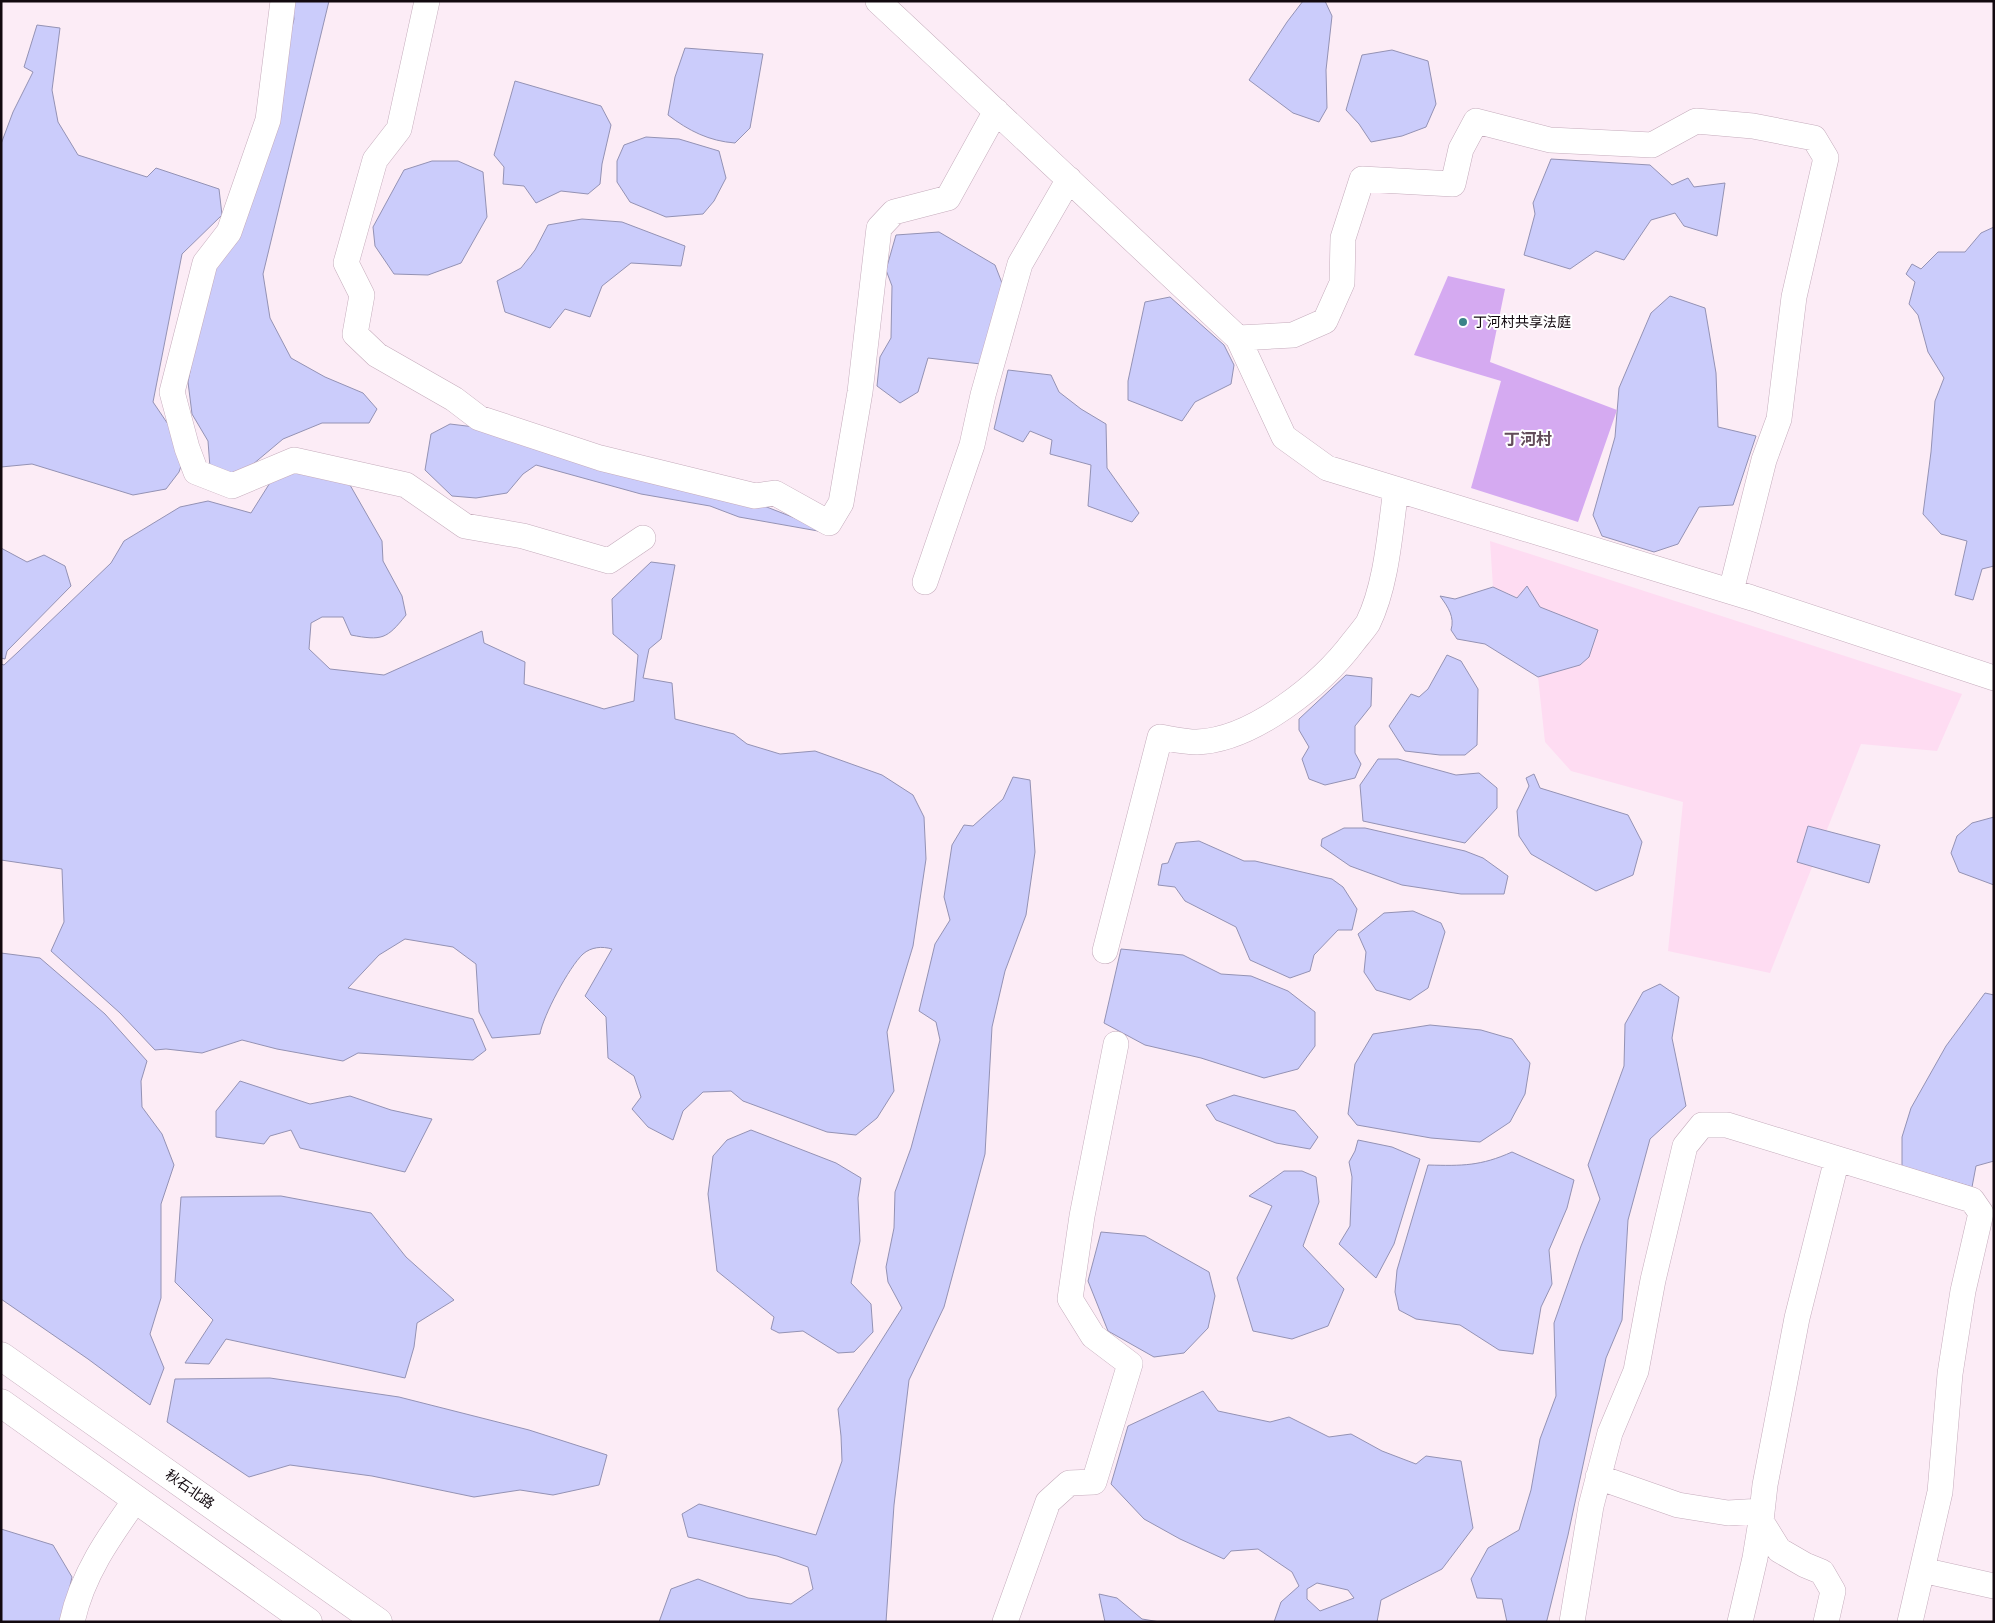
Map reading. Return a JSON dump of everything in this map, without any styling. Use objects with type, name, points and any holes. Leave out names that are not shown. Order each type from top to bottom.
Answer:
[{"type":"main road","name":"秋石北路","points":[[1,1356],[378,1622]]},
{"type":"main road","points":[[1,1402],[308,1622]]},
{"type":"street","points":[[283,1],[268,120],[229,232],[205,263],[172,392],[187,448],[196,472],[232,486],[294,460],[406,485],[465,526],[523,536],[609,561],[643,538]]},
{"type":"street","points":[[427,1],[399,129],[375,160],[346,263],[362,295],[355,334],[377,355],[454,399],[479,418],[600,458],[755,496],[775,493],[829,523],[841,503],[860,392],[879,228],[894,212],[948,198],[996,111]]},
{"type":"street","points":[[878,1],[1238,338],[1284,437],[1327,468],[1731,591],[1994,678]]},
{"type":"street","points":[[1238,338],[1293,336],[1325,320],[1342,283],[1343,238],[1362,179],[1453,184],[1461,149],[1476,121],[1550,140],[1652,145],[1696,121],[1753,126],[1814,138],[1826,158],[1794,297],[1779,419],[1764,460],[1731,591]]},
{"type":"street","points":[[925,582],[972,445],[982,395],[1020,264],[1069,179]]},
{"type":"street","points":[[1105,951],[1160,737],[1198,742],[1231,735],[1271,717],[1312,686],[1344,655],[1367,623],[1383,577],[1396,489]]},
{"type":"street","points":[[1005,1622],[1048,1502],[1069,1483],[1094,1482],[1130,1364],[1093,1336],[1070,1299],[1082,1216],[1116,1044]]},
{"type":"street","points":[[1572,1622],[1591,1506],[1610,1433],[1636,1371],[1652,1280],[1684,1146],[1702,1125],[1727,1125],[1972,1200],[1981,1213],[1963,1291],[1950,1374],[1940,1492],[1910,1622]]},
{"type":"street","points":[[1740,1622],[1755,1558],[1765,1485],[1797,1318],[1836,1159]]},
{"type":"street","points":[[1598,1478],[1678,1505],[1762,1516]]},
{"type":"street","points":[[72,1622],[75,1606],[97,1555],[136,1498]]},
{"type":"street","points":[[1762,1516],[1779,1550],[1822,1572],[1833,1591],[1826,1622]]},
{"type":"street","points":[[1922,1570],[1994,1586]]},
{"type":"shaded area","points":[[1490,541],[1962,694],[1937,751],[1861,744],[1770,973],[1668,951],[1683,802],[1571,771],[1545,742],[1538,677],[1580,665],[1540,607],[1493,587]]},
{"type":"water","points":[[292,1],[329,1],[263,274],[270,318],[291,358],[325,377],[363,393],[377,409],[369,423],[322,423],[283,439],[252,465],[211,481],[208,441],[192,414],[188,382],[203,303],[214,267],[237,242],[294,19]]},
{"type":"water","points":[[1303,1],[1325,1],[1332,16],[1326,70],[1327,108],[1319,122],[1293,113],[1249,80]]},
{"type":"water","points":[[37,25],[60,28],[52,90],[58,122],[78,155],[147,177],[156,168],[219,189],[222,215],[182,254],[153,402],[174,433],[187,448],[179,472],[166,489],[133,495],[32,464],[1,467],[1,144],[13,112],[33,72],[24,67]]},
{"type":"water","points":[[685,48],[763,54],[750,128],[735,143],[717,140],[700,134],[668,115],[675,77]]},
{"type":"water","points":[[1392,50],[1428,61],[1436,104],[1426,127],[1402,136],[1371,142],[1359,124],[1346,110],[1362,55]]},
{"type":"water","points":[[515,81],[601,106],[611,125],[602,164],[600,184],[588,194],[561,191],[536,203],[524,186],[503,184],[504,167],[494,155]]},
{"type":"water","points":[[646,137],[679,139],[719,151],[726,178],[714,201],[703,214],[666,217],[630,202],[617,182],[617,161],[624,145]]},
{"type":"water","points":[[1551,159],[1650,165],[1672,185],[1688,178],[1694,187],[1725,183],[1717,236],[1684,226],[1675,213],[1651,220],[1624,260],[1596,251],[1570,269],[1524,255],[1535,214],[1533,203]]},
{"type":"water","points":[[432,161],[458,161],[483,172],[487,217],[461,263],[428,275],[394,274],[375,246],[373,227],[404,170]]},
{"type":"water","points":[[582,219],[622,222],[685,246],[681,266],[631,263],[602,286],[590,317],[565,309],[550,328],[505,312],[497,281],[521,268],[535,250],[548,225]]},
{"type":"water","points":[[1994,227],[1994,566],[1982,569],[1973,600],[1955,595],[1967,541],[1941,534],[1923,514],[1935,401],[1944,378],[1928,352],[1918,315],[1909,304],[1915,282],[1906,274],[1912,264],[1921,269],[1938,252],[1965,252],[1981,233]]},
{"type":"water","points":[[939,232],[995,265],[1002,283],[981,364],[928,358],[918,392],[900,403],[877,386],[880,357],[891,338],[892,286],[886,270],[896,235]]},
{"type":"water","points":[[1670,296],[1705,308],[1716,373],[1718,427],[1756,436],[1733,505],[1699,507],[1678,544],[1654,552],[1602,536],[1593,515],[1615,437],[1619,388],[1651,313]]},
{"type":"water","points":[[1170,297],[1224,345],[1234,365],[1231,384],[1195,402],[1182,421],[1128,400],[1128,381],[1145,302]]},
{"type":"water","points":[[1008,370],[1051,375],[1059,392],[1081,409],[1106,424],[1107,468],[1139,513],[1132,522],[1088,506],[1091,465],[1050,454],[1052,440],[1030,431],[1023,442],[994,429]]},
{"type":"water","points":[[450,424],[524,433],[759,504],[818,527],[818,531],[739,517],[710,506],[641,494],[536,465],[523,474],[507,493],[476,498],[452,496],[425,470],[431,434]]},
{"type":"water","points":[[278,470],[323,474],[350,485],[382,541],[383,561],[402,596],[406,615],[394,629],[377,638],[351,635],[343,617],[322,617],[311,623],[309,649],[330,669],[384,675],[482,631],[484,643],[525,662],[524,684],[604,709],[634,701],[638,655],[613,634],[612,599],[651,562],[675,565],[661,639],[649,649],[643,678],[672,683],[675,719],[734,734],[747,744],[780,754],[815,751],[882,775],[913,795],[924,817],[926,859],[913,946],[887,1032],[894,1091],[877,1118],[856,1135],[827,1132],[743,1101],[731,1091],[703,1092],[683,1111],[673,1140],[648,1127],[632,1109],[641,1097],[634,1076],[608,1058],[606,1017],[585,996],[612,949],[608,948],[601,947],[590,950],[577,960],[551,1004],[540,1034],[492,1038],[479,1012],[476,964],[453,947],[405,939],[379,955],[348,988],[473,1019],[486,1050],[473,1060],[358,1053],[343,1061],[277,1049],[242,1040],[202,1053],[166,1049],[155,1050],[120,1013],[51,951],[64,922],[62,869],[1,860],[1,664],[4,665],[111,563],[124,541],[180,507],[208,501],[251,513]]},
{"type":"water","points":[[1,548],[27,562],[44,555],[65,566],[71,586],[7,651],[5,659],[1,658]]},
{"type":"water","points":[[1527,586],[1540,607],[1598,630],[1589,657],[1580,665],[1538,677],[1485,644],[1457,639],[1451,630],[1451,616],[1440,596],[1455,599],[1493,587],[1517,598]]},
{"type":"water","points":[[1447,655],[1461,661],[1478,689],[1477,745],[1465,755],[1440,755],[1405,751],[1389,726],[1411,694],[1419,697],[1428,689]]},
{"type":"water","points":[[1346,675],[1372,678],[1371,706],[1355,726],[1355,753],[1361,764],[1355,778],[1325,785],[1309,779],[1302,759],[1309,747],[1299,730],[1299,719]]},
{"type":"water","points":[[1378,759],[1398,759],[1456,775],[1479,773],[1497,788],[1497,808],[1465,843],[1363,821],[1360,785]]},
{"type":"water","points":[[1534,774],[1540,788],[1628,815],[1642,842],[1633,875],[1596,891],[1531,854],[1519,836],[1517,811],[1529,786],[1526,778]]},
{"type":"water","points":[[1013,777],[1030,780],[1035,852],[1026,915],[1005,971],[992,1027],[985,1154],[944,1307],[909,1380],[894,1505],[886,1622],[659,1622],[671,1589],[698,1579],[748,1598],[791,1604],[813,1589],[808,1567],[777,1556],[688,1537],[682,1514],[699,1504],[816,1535],[842,1461],[838,1409],[902,1308],[888,1282],[886,1267],[894,1228],[895,1192],[911,1148],[940,1040],[936,1022],[919,1011],[935,944],[950,920],[944,897],[952,845],[964,825],[973,826],[1003,799]]},
{"type":"water","points":[[1994,817],[1994,885],[1959,872],[1951,853],[1957,836],[1972,823]]},
{"type":"water","points":[[1808,826],[1880,845],[1869,883],[1797,862]]},
{"type":"water","points":[[1344,828],[1365,828],[1465,851],[1483,858],[1508,876],[1504,894],[1461,894],[1402,885],[1350,866],[1321,846],[1322,839]]},
{"type":"water","points":[[1199,841],[1244,861],[1255,861],[1332,879],[1343,887],[1357,909],[1352,930],[1338,930],[1314,955],[1310,971],[1290,978],[1250,960],[1236,927],[1185,901],[1175,887],[1158,885],[1162,864],[1168,863],[1176,843]]},
{"type":"water","points":[[1413,911],[1441,923],[1445,932],[1428,988],[1410,1000],[1376,990],[1364,972],[1366,952],[1358,934],[1384,913]]},
{"type":"water","points":[[1121,949],[1183,955],[1221,974],[1251,976],[1288,991],[1315,1012],[1315,1046],[1298,1069],[1264,1078],[1201,1058],[1145,1045],[1104,1023]]},
{"type":"water","points":[[1,953],[40,958],[105,1014],[147,1061],[141,1081],[142,1107],[162,1134],[174,1165],[161,1204],[161,1298],[150,1334],[164,1368],[150,1405],[88,1359],[1,1299]]},
{"type":"water","points":[[1660,984],[1679,997],[1672,1038],[1686,1106],[1650,1139],[1628,1220],[1622,1320],[1606,1358],[1568,1535],[1547,1620],[1546,1622],[1507,1622],[1502,1599],[1477,1598],[1471,1579],[1488,1548],[1519,1530],[1531,1490],[1540,1439],[1556,1396],[1554,1323],[1600,1199],[1588,1165],[1624,1066],[1625,1024],[1643,992]]},
{"type":"water","points":[[1985,993],[1994,995],[1994,1161],[1976,1166],[1972,1187],[1902,1166],[1902,1137],[1911,1108],[1946,1046]]},
{"type":"water","points":[[1430,1025],[1481,1030],[1512,1039],[1530,1063],[1525,1094],[1510,1122],[1480,1142],[1431,1138],[1357,1125],[1348,1114],[1355,1064],[1373,1034]]},
{"type":"water","points":[[240,1081],[310,1104],[350,1096],[391,1110],[432,1119],[405,1172],[300,1148],[291,1130],[270,1136],[264,1144],[216,1137],[216,1111]]},
{"type":"water","points":[[1234,1095],[1295,1111],[1318,1137],[1310,1149],[1276,1143],[1216,1120],[1206,1105]]},
{"type":"water","points":[[751,1130],[836,1163],[861,1178],[858,1198],[860,1241],[851,1283],[871,1304],[873,1332],[854,1352],[838,1353],[803,1331],[779,1333],[771,1329],[774,1317],[717,1271],[708,1194],[713,1156],[727,1140]]},
{"type":"water","points":[[1358,1140],[1392,1147],[1420,1159],[1394,1244],[1376,1278],[1339,1244],[1350,1226],[1352,1177],[1349,1162]]},
{"type":"water","points":[[1512,1152],[1574,1180],[1567,1208],[1549,1250],[1552,1284],[1541,1307],[1533,1354],[1499,1350],[1460,1325],[1416,1319],[1399,1310],[1395,1292],[1397,1270],[1428,1165],[1481,1163]]},
{"type":"water","points":[[1284,1171],[1302,1171],[1316,1177],[1319,1202],[1303,1246],[1344,1289],[1328,1326],[1292,1339],[1253,1331],[1237,1278],[1272,1206],[1249,1196]]},
{"type":"water","points":[[281,1196],[371,1213],[406,1257],[454,1300],[417,1323],[414,1347],[405,1378],[226,1339],[209,1364],[185,1363],[213,1320],[175,1282],[181,1197]]},
{"type":"water","points":[[1101,1232],[1145,1236],[1209,1272],[1215,1296],[1208,1328],[1184,1353],[1154,1357],[1108,1331],[1088,1281]]},
{"type":"water","points":[[270,1378],[399,1397],[529,1430],[607,1455],[599,1485],[553,1495],[520,1490],[474,1497],[372,1476],[290,1465],[249,1477],[167,1422],[175,1379]]},
{"type":"water","points":[[1203,1391],[1218,1411],[1270,1422],[1289,1417],[1329,1437],[1351,1434],[1382,1451],[1416,1464],[1426,1456],[1461,1461],[1473,1528],[1442,1569],[1381,1600],[1377,1622],[1274,1622],[1281,1602],[1299,1586],[1292,1572],[1258,1549],[1231,1551],[1224,1559],[1180,1539],[1144,1519],[1111,1484],[1128,1426]],"holes":[[[1317,1583],[1348,1590],[1354,1598],[1320,1611],[1307,1599],[1307,1589]]]},
{"type":"water","points":[[1,1529],[53,1545],[72,1577],[62,1622],[1,1622]]},
{"type":"water","points":[[1099,1594],[1117,1598],[1142,1619],[1160,1622],[1105,1622]]},
{"type":"building","points":[[1448,276],[1505,289],[1490,362],[1617,410],[1578,522],[1471,488],[1501,381],[1414,355]]},
{"type":"place","name":"丁河村共享法庭","points":[[1463,322]]},
{"type":"district","name":"丁河村","points":[[1528,439]]}]
